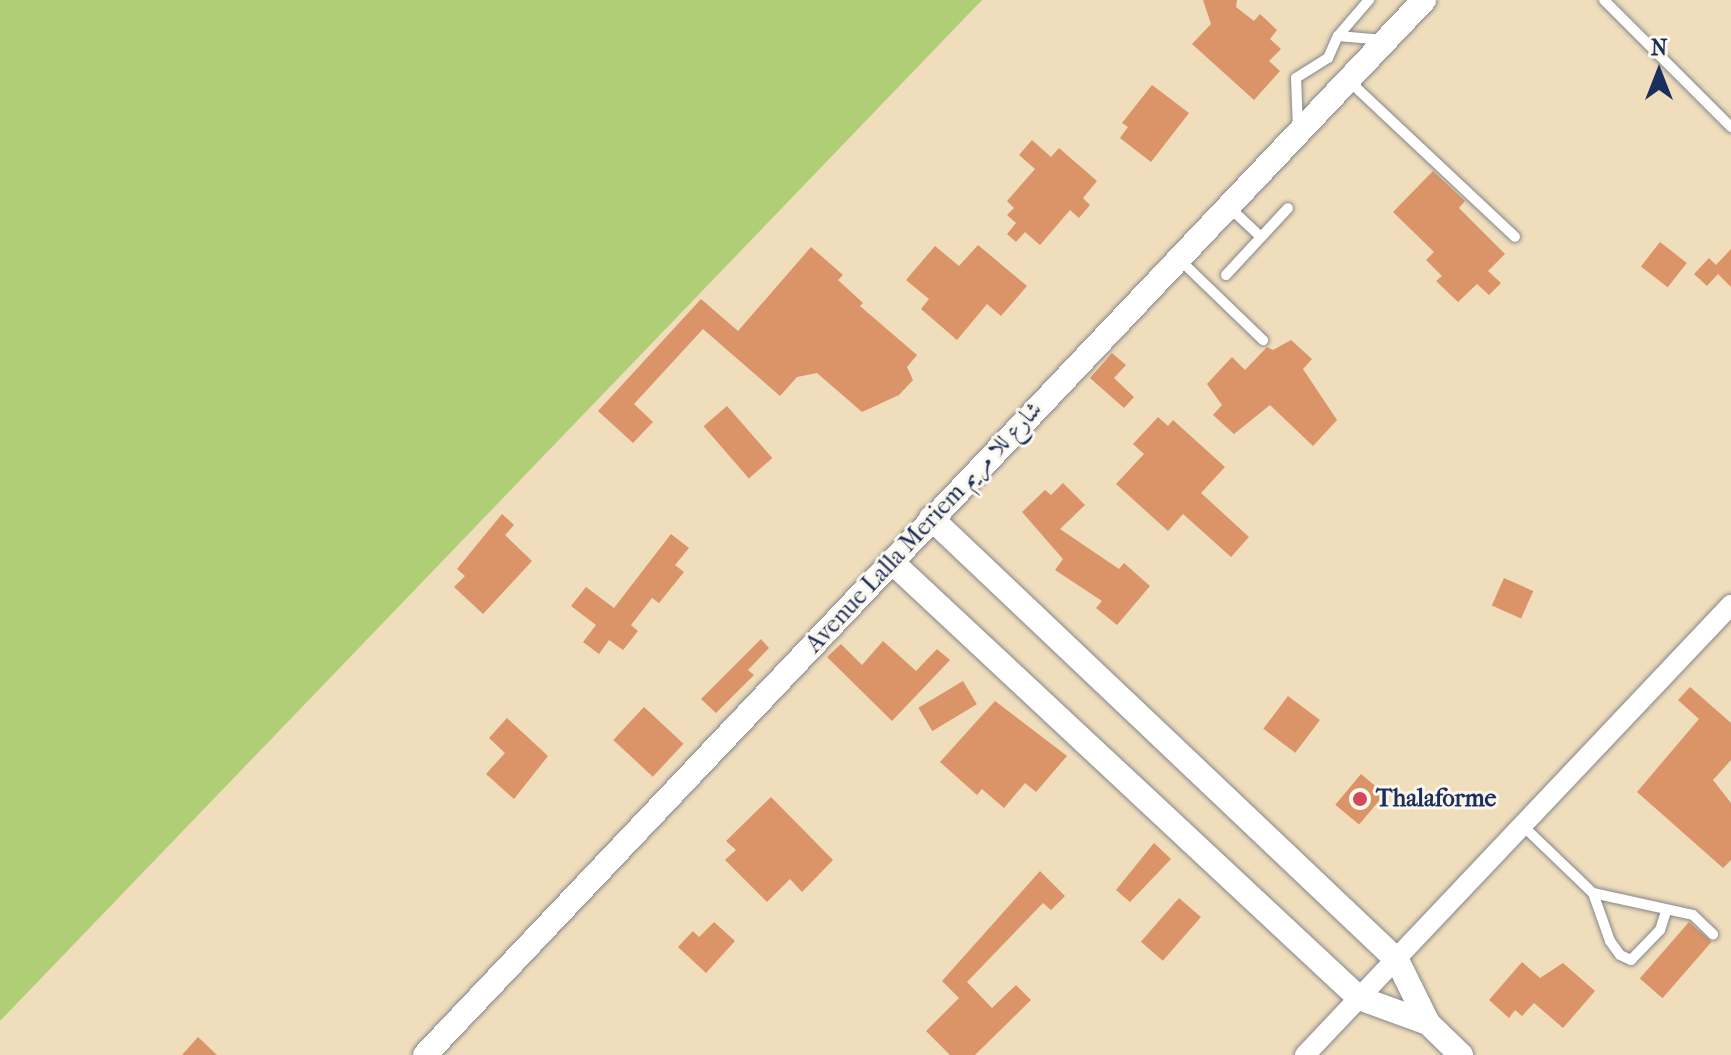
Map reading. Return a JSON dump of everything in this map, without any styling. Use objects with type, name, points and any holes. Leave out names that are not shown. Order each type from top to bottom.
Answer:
[{"type":"street","name":"Avenue Lalla Meriem شارع للا مريم","points":[[425,1055],[1424,0]]},
{"type":"street","points":[[931,518],[1397,960],[1428,1023],[1461,1055]]},
{"type":"street","points":[[892,562],[1359,998],[1428,1023]]},
{"type":"street","points":[[1305,1055],[1731,605]]},
{"type":"lane","points":[[1298,131],[1296,78],[1328,58],[1338,36],[1369,0]]},
{"type":"lane","points":[[1604,0],[1731,127]]},
{"type":"lane","points":[[1338,36],[1386,41]]},
{"type":"lane","points":[[1348,80],[1515,237]]},
{"type":"lane","points":[[1228,206],[1261,237]]},
{"type":"lane","points":[[1226,275],[1288,208]]},
{"type":"lane","points":[[1178,258],[1263,340]]},
{"type":"lane","points":[[1522,825],[1593,893],[1610,941],[1620,955],[1631,960],[1660,930],[1666,912]]},
{"type":"lane","points":[[1593,893],[1666,912],[1693,915],[1713,934]]},
{"type":"green space","points":[[0,0],[982,0],[0,1021]]},
{"type":"building","points":[[1203,0],[1237,0],[1236,7],[1254,21],[1260,14],[1277,30],[1270,39],[1281,49],[1269,61],[1280,71],[1254,100],[1192,44],[1211,24]]},
{"type":"building","points":[[1152,85],[1189,113],[1151,162],[1120,138],[1128,127],[1122,123]]},
{"type":"building","points":[[1032,140],[1051,157],[1059,148],[1097,181],[1083,198],[1090,205],[1079,218],[1070,210],[1040,245],[1025,232],[1016,242],[1007,234],[1016,223],[1007,215],[1014,208],[1007,201],[1035,169],[1019,155]]},
{"type":"building","points":[[1433,171],[1465,201],[1459,208],[1505,254],[1488,271],[1501,283],[1489,295],[1477,284],[1458,302],[1436,281],[1442,276],[1426,260],[1434,252],[1393,212]]},
{"type":"building","points":[[1660,242],[1687,263],[1668,287],[1641,266]]},
{"type":"building","points":[[978,245],[1027,286],[1001,316],[987,304],[957,340],[921,309],[929,299],[906,280],[935,246],[959,266]]},
{"type":"building","points":[[811,247],[843,275],[838,280],[863,303],[860,306],[917,355],[907,367],[913,380],[899,395],[862,412],[817,373],[797,377],[780,396],[703,329],[634,404],[653,422],[633,443],[598,411],[701,299],[738,331]]},
{"type":"building","points":[[1731,249],[1731,287],[1718,274],[1707,286],[1694,274],[1709,258],[1716,265]]},
{"type":"building","points":[[1291,340],[1312,359],[1303,369],[1337,420],[1313,446],[1270,405],[1234,434],[1213,415],[1222,405],[1207,384],[1232,357],[1245,370],[1267,347],[1273,350]]},
{"type":"building","points":[[1112,353],[1126,365],[1114,378],[1134,397],[1124,408],[1090,378]]},
{"type":"building","points":[[727,406],[772,458],[749,478],[704,426]]},
{"type":"building","points":[[1158,417],[1168,426],[1173,420],[1225,467],[1201,493],[1249,537],[1231,557],[1183,514],[1168,531],[1116,484],[1144,454],[1133,444]]},
{"type":"building","points":[[1063,483],[1085,505],[1060,529],[1119,569],[1124,563],[1150,586],[1117,625],[1096,608],[1102,601],[1055,570],[1063,559],[1022,512],[1045,490],[1051,495]]},
{"type":"building","points":[[502,514],[514,525],[505,535],[532,561],[483,614],[454,587],[465,576],[457,569]]},
{"type":"building","points":[[671,534],[689,548],[675,565],[684,572],[659,603],[652,598],[631,625],[638,631],[623,650],[609,640],[599,654],[583,642],[596,625],[571,606],[586,587],[614,608]]},
{"type":"building","points":[[1504,578],[1533,591],[1521,618],[1492,605]]},
{"type":"building","points":[[761,639],[769,648],[748,670],[754,675],[716,713],[701,699]]},
{"type":"building","points":[[883,641],[916,671],[937,649],[950,660],[892,721],[827,657],[841,644],[862,665]]},
{"type":"building","points":[[963,681],[977,704],[932,731],[918,708]]},
{"type":"building","points":[[1690,687],[1731,723],[1731,760],[1713,780],[1731,803],[1731,860],[1723,868],[1637,792],[1699,719],[1678,700]]},
{"type":"building","points":[[1288,696],[1320,720],[1295,753],[1263,729]]},
{"type":"building","points":[[995,701],[1067,756],[1036,792],[1025,783],[1004,808],[982,789],[977,795],[940,762]]},
{"type":"building","points":[[644,707],[683,744],[653,777],[613,740]]},
{"type":"building","points":[[507,718],[548,756],[514,799],[486,774],[505,753],[489,738]]},
{"type":"building","name":"Thalaforme","points":[[1361,774],[1385,794],[1359,825],[1335,805]]},
{"type":"building","points":[[771,797],[833,860],[802,892],[790,879],[767,902],[725,860],[736,850],[726,841]]},
{"type":"building","points":[[1154,843],[1171,859],[1130,902],[1116,890]]},
{"type":"building","points":[[1040,871],[1065,896],[1051,910],[1043,903],[967,982],[992,1008],[1016,985],[1031,1000],[975,1055],[950,1055],[926,1031],[959,998],[942,981]]},
{"type":"building","points":[[1179,898],[1201,917],[1163,961],[1141,942]]},
{"type":"building","points":[[714,922],[735,941],[706,973],[678,947],[693,931],[699,937]]},
{"type":"building","points":[[1689,922],[1712,942],[1662,998],[1640,979]]},
{"type":"building","points":[[1522,962],[1540,978],[1563,963],[1595,991],[1563,1028],[1534,1003],[1522,1016],[1515,1010],[1509,1018],[1489,1000]]},
{"type":"building","points":[[198,1037],[217,1055],[182,1055]]},
{"type":"place","name":"Thalaforme","points":[[1360,799]]}]
